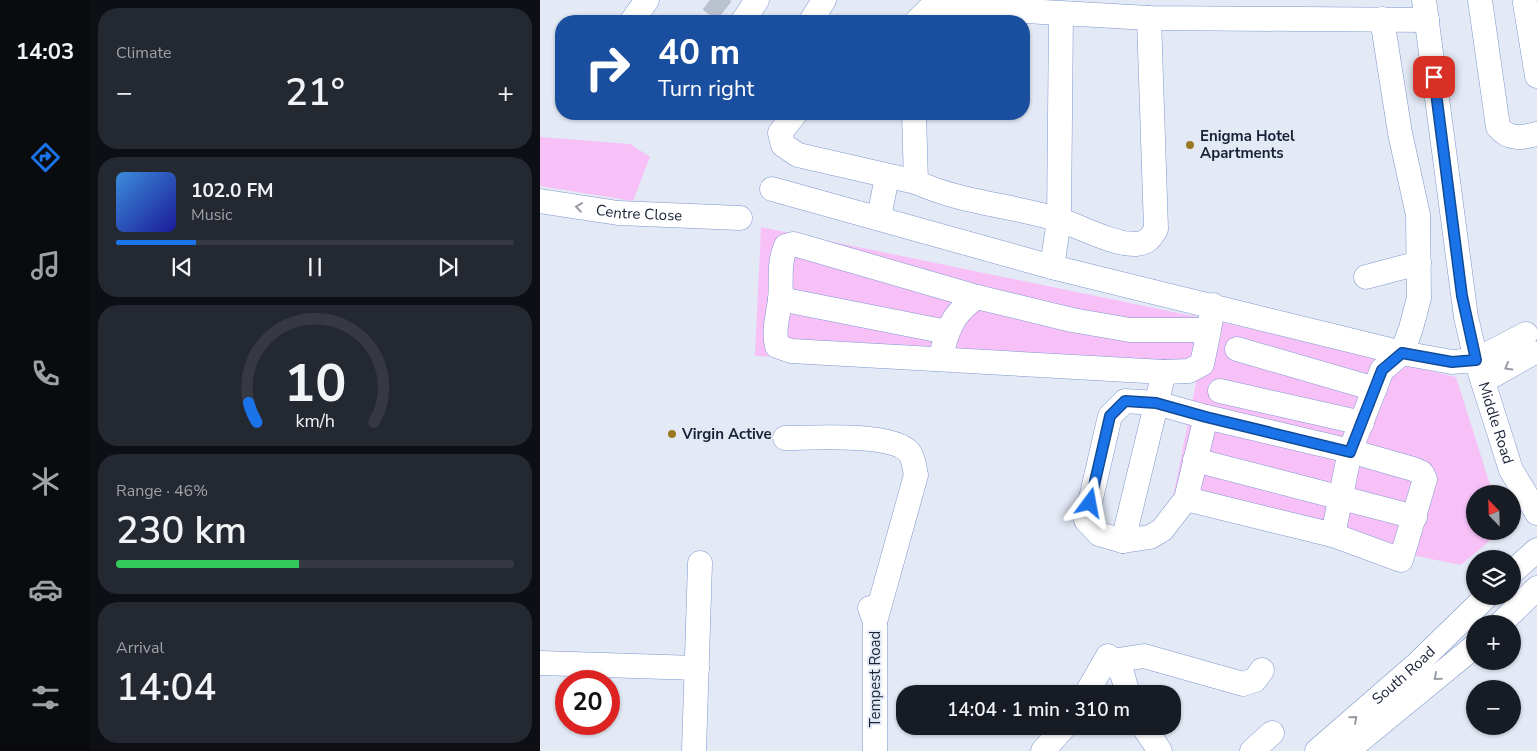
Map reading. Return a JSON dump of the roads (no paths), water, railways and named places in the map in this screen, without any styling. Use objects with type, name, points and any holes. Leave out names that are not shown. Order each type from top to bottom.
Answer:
[{"type":"street","points":[[636,15],[647,0]]},
{"type":"street","points":[[739,15],[757,0]]},
{"type":"street","points":[[814,15],[824,0]]},
{"type":"street","points":[[1480,0],[1498,126],[1504,135],[1520,138],[1537,134]]},
{"type":"street","points":[[1525,4],[1537,76]]},
{"type":"street","points":[[923,15],[928,10],[974,8],[1150,18],[1382,19],[1425,10]]},
{"type":"street","name":"Middle Road","points":[[1425,10],[1462,296],[1479,370],[1509,464],[1517,482],[1537,513]]},
{"type":"street","points":[[1052,266],[1059,220],[1061,14]]},
{"type":"street","points":[[790,120],[780,133],[782,145],[798,155],[887,177],[916,182],[962,198],[1059,220],[1127,244],[1144,243],[1151,238],[1156,229],[1150,18]]},
{"type":"street","points":[[1333,535],[1350,452],[1382,370],[1402,353],[1419,298],[1418,215],[1400,133],[1382,19]]},
{"type":"street","points":[[914,120],[916,182]]},
{"type":"street","points":[[879,217],[887,177]]},
{"type":"street","points":[[772,189],[1052,266],[1402,353],[1452,362],[1479,370],[1529,343]]},
{"type":"street","name":"Centre Close","points":[[540,201],[618,212],[740,218]]},
{"type":"street","points":[[1209,330],[1130,330],[1072,320],[977,297],[794,244],[786,246],[782,256],[780,299],[774,333],[777,346],[791,351],[1164,372],[1189,371],[1202,364],[1209,330],[1213,305]]},
{"type":"street","points":[[1366,277],[1419,262]]},
{"type":"street","points":[[940,359],[947,332],[955,316],[963,306],[977,297]]},
{"type":"street","points":[[780,299],[947,332]]},
{"type":"street","points":[[1237,349],[1375,388]]},
{"type":"street","points":[[1123,541],[1164,372]]},
{"type":"street","points":[[1220,391],[1362,423]]},
{"type":"street","points":[[1186,499],[1333,535],[1401,560],[1425,479],[1422,473],[1413,469],[1350,452],[1156,403],[1125,401],[1110,416],[1086,520],[1098,534],[1123,541],[1150,537],[1162,530],[1186,499],[1206,417]]},
{"type":"street","name":"Tempest Road","points":[[785,438],[863,438],[900,446],[909,452],[914,462],[916,475],[872,615],[876,751]]},
{"type":"street","points":[[1195,460],[1415,517]]},
{"type":"street","points":[[1509,464],[1537,489]]},
{"type":"street","points":[[1521,564],[1537,550]]},
{"type":"street","points":[[694,751],[700,563]]},
{"type":"street","points":[[1509,615],[1537,588]]},
{"type":"street","name":"South Road","points":[[1318,751],[1416,665],[1478,605]]},
{"type":"street","name":"South Road","points":[[1347,751],[1466,653]]},
{"type":"street","points":[[1110,659],[1144,656],[1242,684],[1255,680],[1262,670]]},
{"type":"street","points":[[1092,685],[1110,659]]},
{"type":"street","points":[[1110,659],[1122,673],[1125,685]]},
{"type":"street","points":[[540,663],[697,668]]},
{"type":"street","points":[[1252,751],[1272,733]]},
{"type":"street","points":[[1043,751],[1057,735]]},
{"type":"street","points":[[1149,735],[1160,751]]},
{"type":"tunnel","points":[[710,0],[724,11]]},
{"type":"place","name":"Enigma Hotel Apartments","points":[[1190,145]]},
{"type":"place","name":"Virgin Active","points":[[672,434]]}]
